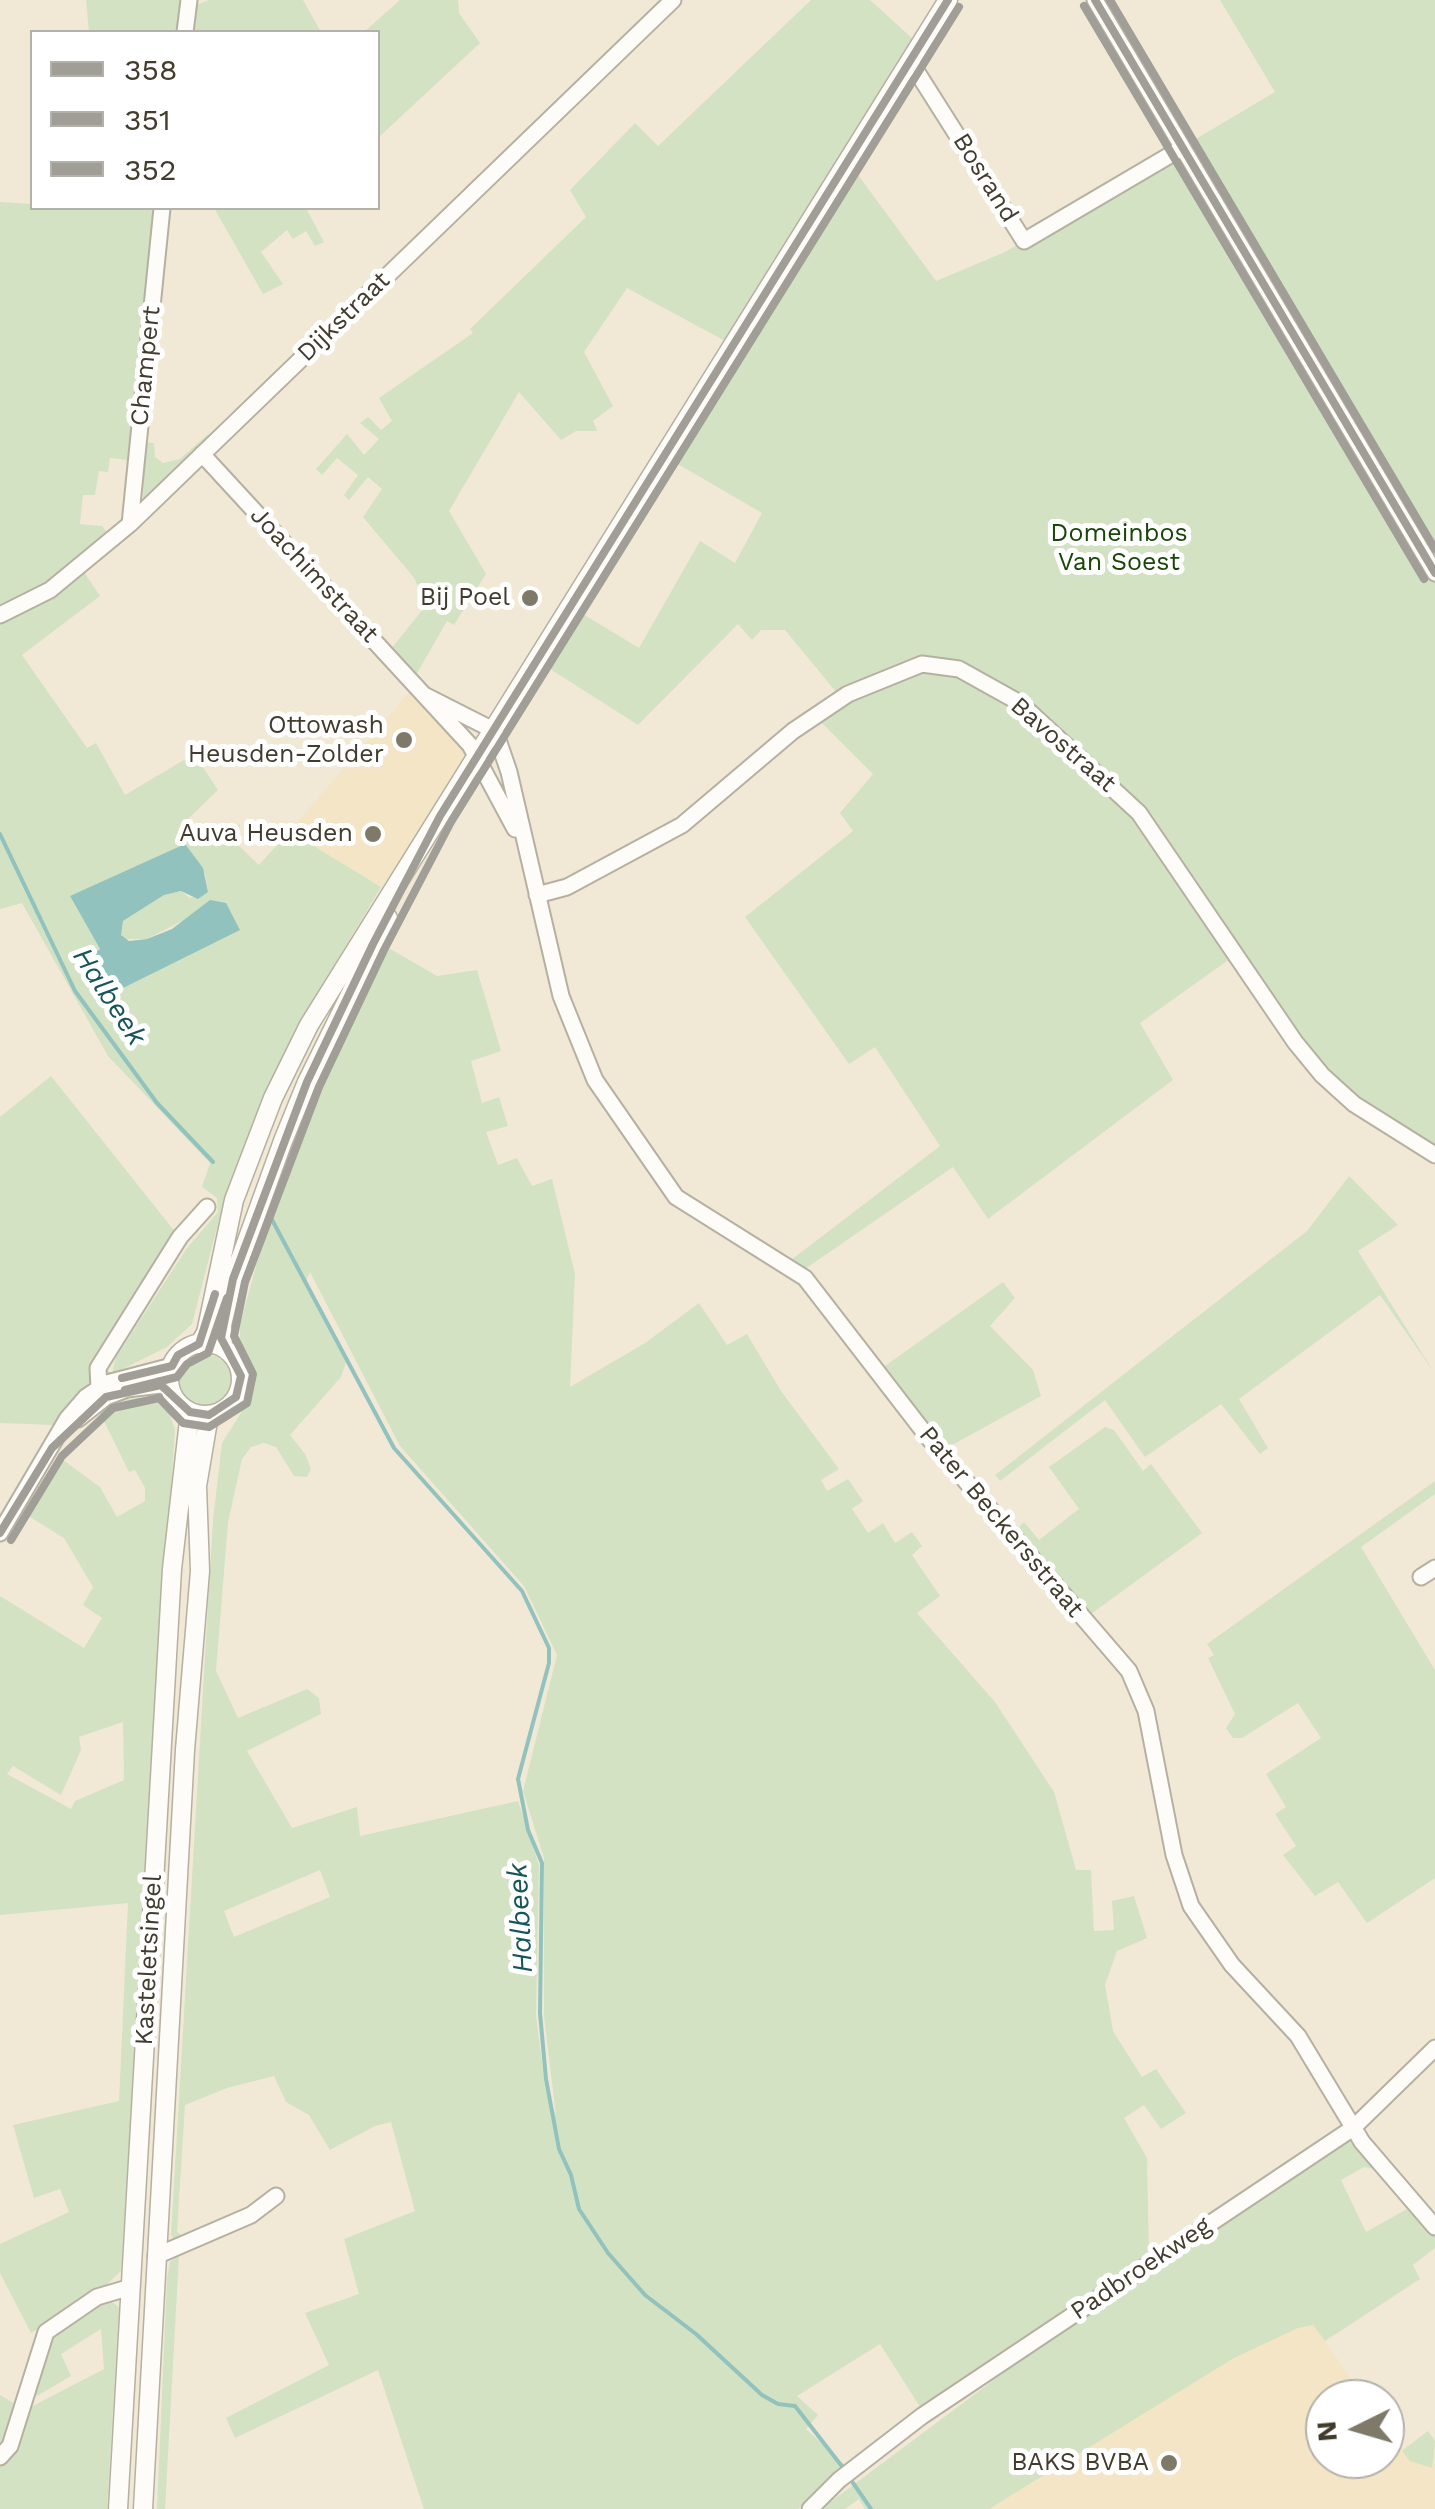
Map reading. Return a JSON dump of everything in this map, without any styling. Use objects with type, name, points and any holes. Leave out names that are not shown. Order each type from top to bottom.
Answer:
[{"type":"main road","points":[[223,1348],[234,1200],[280,1083],[334,982],[495,731],[948,0]]},
{"type":"main road","points":[[200,1344],[306,1082],[440,816]]},
{"type":"main road","points":[[200,1344],[223,1348],[238,1365],[240,1387],[229,1406],[199,1413],[170,1389],[172,1366],[178,1355],[200,1344]]},
{"type":"main road","name":"Kasteletsingel","points":[[143,2509],[184,1750],[200,1572],[199,1413]]},
{"type":"main road","name":"Kasteletsingel","points":[[118,2509],[172,1569],[199,1413]]},
{"type":"street","points":[[185,30],[189,0]]},
{"type":"street","name":"Dijkstraat","points":[[0,615],[50,590],[130,524],[673,0]]},
{"type":"street","points":[[1095,0],[1435,573]]},
{"type":"street","name":"Bosrand","points":[[910,61],[1024,242],[1182,148]]},
{"type":"street","name":"Champert","points":[[130,524],[162,210]]},
{"type":"street","name":"Joachimstraat","points":[[202,454],[426,696],[478,758]]},
{"type":"street","name":"Bavostraat","points":[[538,894],[567,887],[682,825],[792,731],[848,694],[922,664],[959,669],[1020,703],[1140,813],[1294,1042],[1322,1075],[1354,1104],[1435,1155]]},
{"type":"street","name":"Joachimstraat","points":[[426,696],[495,731]]},
{"type":"street","name":"Pater Beckersstraat","points":[[495,731],[561,996],[582,1055],[661,1180],[697,1214],[805,1278],[927,1436],[1129,1671],[1146,1712],[1174,1855],[1190,1906],[1232,1965],[1298,2036],[1379,2165],[1435,2228]]},
{"type":"street","name":"Pater Beckersstraat","points":[[478,758],[526,853]]},
{"type":"street","points":[[99,1388],[98,1368],[180,1237],[207,1206]]},
{"type":"street","points":[[0,1532],[66,1419],[99,1388],[134,1374],[172,1366]]},
{"type":"street","points":[[52,1448],[106,1397],[147,1385],[170,1389]]},
{"type":"street","name":"Padbroekweg","points":[[810,2509],[839,2480],[922,2416],[1353,2128],[1435,2048]]},
{"type":"street","points":[[156,2256],[251,2216],[276,2196]]},
{"type":"street","points":[[0,2457],[10,2446],[46,2332],[97,2297],[131,2287]]},
{"type":"shaded area","points":[[413,688],[467,749],[467,757],[435,812],[381,887],[317,848],[295,825]]},
{"type":"shaded area","points":[[1313,2325],[1352,2379],[1305,2379],[1305,2479],[1405,2479],[1405,2447],[1427,2432],[1435,2443],[1435,2509],[989,2509],[1234,2358],[1298,2328]]},
{"type":"green space","points":[[86,0],[182,0],[178,30],[89,30]]},
{"type":"green space","points":[[209,0],[303,0],[320,30],[191,30],[194,6]]},
{"type":"green space","points":[[400,0],[458,0],[459,13],[480,43],[380,136],[380,30],[366,30]]},
{"type":"green space","points":[[811,0],[870,0],[913,39],[727,342],[627,288],[584,352],[613,406],[593,421],[597,431],[576,431],[561,440],[519,392],[449,511],[486,574],[454,625],[447,621],[416,675],[391,649],[424,608],[415,579],[363,517],[382,489],[368,477],[349,500],[344,495],[358,475],[337,458],[322,475],[316,469],[347,434],[364,455],[379,439],[360,423],[368,417],[381,430],[392,421],[379,398],[473,333],[470,329],[586,217],[570,190],[635,123],[658,146]]},
{"type":"green space","name":"Domeinbos Van Soest","points":[[1220,0],[1435,0],[1435,1150],[1356,1102],[1310,1054],[1242,960],[1227,961],[1140,1023],[1173,1080],[988,1219],[953,1167],[805,1269],[791,1260],[940,1146],[875,1047],[849,1064],[745,917],[853,831],[840,813],[873,774],[817,718],[837,693],[785,630],[761,630],[752,640],[738,624],[638,725],[547,667],[583,614],[639,648],[700,541],[735,563],[762,513],[676,463],[853,168],[936,281],[1005,252],[1275,92]]},
{"type":"green space","points":[[0,202],[30,204],[30,210],[159,210],[129,460],[110,458],[108,472],[99,471],[95,495],[83,495],[80,524],[102,526],[110,536],[70,583],[84,572],[100,596],[22,655],[87,748],[96,743],[125,795],[194,754],[218,790],[187,820],[192,834],[216,847],[240,824],[237,844],[259,865],[295,825],[317,848],[381,887],[295,1031],[263,1100],[224,1200],[192,1324],[167,1347],[95,1383],[53,1425],[0,1423],[0,1117],[51,1076],[176,1233],[102,1368],[112,1373],[116,1357],[187,1248],[218,1212],[217,1198],[202,1187],[210,1163],[108,1056],[22,903],[0,909]],"holes":[[[125,873],[205,873],[208,892],[190,898],[181,891],[164,895],[123,921],[119,930],[123,939],[147,939],[190,917],[239,930],[188,955],[89,955],[100,949],[70,896]]]},
{"type":"green space","points":[[215,210],[307,210],[324,242],[315,246],[306,231],[293,239],[287,230],[261,252],[283,284],[263,294]]},
{"type":"green space","points":[[208,434],[211,438],[143,503],[144,442],[154,443],[155,457],[163,463],[180,459]]},
{"type":"green space","points":[[385,946],[437,976],[477,970],[501,1051],[471,1061],[482,1103],[499,1097],[508,1126],[486,1132],[498,1165],[517,1158],[532,1186],[552,1179],[575,1274],[570,1387],[645,1343],[699,1303],[727,1345],[747,1334],[781,1391],[839,1469],[821,1480],[827,1491],[848,1479],[863,1501],[852,1509],[868,1533],[883,1523],[895,1543],[912,1532],[922,1546],[912,1555],[940,1596],[917,1613],[995,1702],[1054,1792],[1076,1870],[1091,1870],[1094,1931],[1114,1930],[1112,1901],[1134,1896],[1147,1938],[1117,1951],[1105,1985],[1113,2031],[1142,2077],[1156,2069],[1186,2113],[1161,2129],[1144,2105],[1124,2118],[1147,2158],[1149,2258],[922,2410],[880,2344],[797,2396],[818,2415],[806,2429],[844,2464],[798,2509],[424,2509],[378,2370],[235,2438],[226,2418],[329,2365],[305,2313],[359,2294],[344,2239],[415,2211],[391,2122],[375,2126],[330,2150],[309,2115],[286,2102],[274,2076],[227,2088],[185,2105],[177,2232],[184,2237],[174,2240],[171,2235],[213,1520],[222,1443],[249,1400],[254,1379],[240,1339],[240,1325],[277,1189],[320,1075]],"holes":[[[310,1272],[400,1446],[524,1586],[557,1655],[523,1791],[544,1858],[544,2016],[556,2116],[545,2085],[536,2016],[539,1865],[518,1801],[360,1836],[357,1807],[292,1828],[247,1751],[321,1714],[319,1698],[307,1689],[238,1718],[216,1671],[228,1522],[242,1459],[251,1447],[264,1443],[276,1447],[294,1476],[307,1477],[311,1469],[305,1454],[290,1435],[341,1377],[347,1359],[306,1281]],[[320,1870],[330,1897],[234,1937],[224,1911]]]},
{"type":"green space","points":[[1349,1176],[1398,1225],[1358,1251],[1435,1374],[1380,1295],[1239,1399],[1268,1448],[1260,1454],[1221,1404],[1145,1457],[1105,1400],[1000,1481],[995,1475],[1307,1231]]},
{"type":"green space","points":[[1003,1282],[1015,1298],[990,1326],[1033,1370],[1041,1396],[945,1449],[882,1368]]},
{"type":"green space","points":[[205,1354],[223,1362],[231,1380],[223,1398],[205,1406],[187,1398],[179,1380],[187,1362]]},
{"type":"green space","points":[[147,1397],[167,1407],[175,1429],[121,2271],[100,2291],[31,2333],[0,2273],[0,2244],[69,2212],[60,2189],[34,2198],[13,2125],[119,2101],[128,1903],[0,1915],[0,1596],[84,1648],[102,1618],[83,1605],[93,1587],[64,1538],[22,1512],[59,1457],[100,1487],[117,1517],[145,1501],[145,1488],[135,1470],[129,1472],[98,1409],[119,1400]],"holes":[[[123,1722],[124,1780],[75,1801],[71,1809],[7,1774],[13,1766],[61,1795],[81,1750],[79,1737]]]},
{"type":"green space","points":[[1105,1427],[1114,1430],[1143,1471],[1151,1464],[1202,1533],[1091,1614],[1015,1531],[1024,1522],[1039,1540],[1079,1509],[1049,1467]]},
{"type":"green space","points":[[1435,1481],[1435,1494],[1361,1547],[1435,1670],[1435,1878],[1367,1923],[1338,1882],[1315,1896],[1283,1855],[1296,1846],[1275,1814],[1286,1807],[1266,1774],[1321,1738],[1298,1703],[1242,1738],[1233,1738],[1226,1728],[1235,1714],[1208,1658],[1214,1655],[1207,1644]]},
{"type":"green space","points":[[1350,2141],[1374,2169],[1364,2167],[1341,2180],[1366,2232],[1407,2209],[1435,2237],[1435,2248],[1413,2265],[1420,2279],[1325,2341],[1313,2325],[1298,2328],[1234,2358],[989,2509],[865,2509],[859,2499],[845,2509],[821,2509],[1018,2362],[1325,2152]]},
{"type":"green space","points":[[179,2255],[165,2509],[157,2509],[167,2279],[170,2262]]},
{"type":"green space","points":[[107,2299],[119,2307],[107,2509],[0,2509],[0,2395],[15,2404],[35,2344]],"holes":[[[101,2329],[104,2369],[27,2409],[32,2389],[37,2396],[71,2376],[61,2354]]]},
{"type":"green space","points":[[1428,2431],[1435,2441],[1432,2468],[1410,2461],[1405,2449]]},
{"type":"water","points":[[185,844],[203,868],[208,892],[198,899],[181,891],[164,895],[123,921],[121,935],[129,941],[147,939],[172,929],[210,900],[226,903],[240,930],[123,988],[105,989],[87,958],[100,949],[70,896]]},
{"type":"waterway","name":"Halbeek","points":[[0,834],[75,991],[157,1103],[213,1162]]},
{"type":"waterway","name":"Halbeek","points":[[270,1216],[394,1448],[522,1591],[549,1648],[549,1663],[518,1779],[528,1830],[542,1863],[540,2013],[546,2079],[559,2149],[571,2175],[579,2209],[608,2253],[645,2295],[696,2334],[762,2395],[778,2404],[795,2406],[844,2469]]},
{"type":"waterway","name":"Halbeek","points":[[851,2480],[871,2509]]},
{"type":"transit line","name":"358","points":[[0,1533],[52,1448],[106,1397],[161,1385],[190,1412],[209,1415],[236,1397],[241,1376],[221,1338],[233,1279],[307,1082],[373,944],[440,816],[948,0]]},
{"type":"transit line","name":"358","points":[[1095,0],[1435,573]]},
{"type":"transit line","name":"352","points":[[1110,0],[1435,549]]},
{"type":"transit line","name":"351","points":[[1084,6],[1424,579]]},
{"type":"transit line","name":"351","points":[[11,1540],[62,1456],[113,1408],[159,1398],[183,1423],[209,1427],[247,1403],[253,1374],[234,1336],[245,1282],[319,1087],[384,950],[451,822],[959,7]]},
{"type":"transit line","name":"358","points":[[122,1378],[172,1366],[178,1355],[199,1344],[215,1294]]},
{"type":"transit line","name":"351","points":[[125,1390],[177,1377],[187,1364],[208,1353],[227,1298]]},
{"type":"place","name":"Bij Poel","points":[[530,598]]},
{"type":"place","name":"Ottowash Heusden-Zolder","points":[[404,740]]},
{"type":"place","name":"Auva Heusden","points":[[373,834]]},
{"type":"place","name":"BAKS BVBA","points":[[1169,2463]]}]
